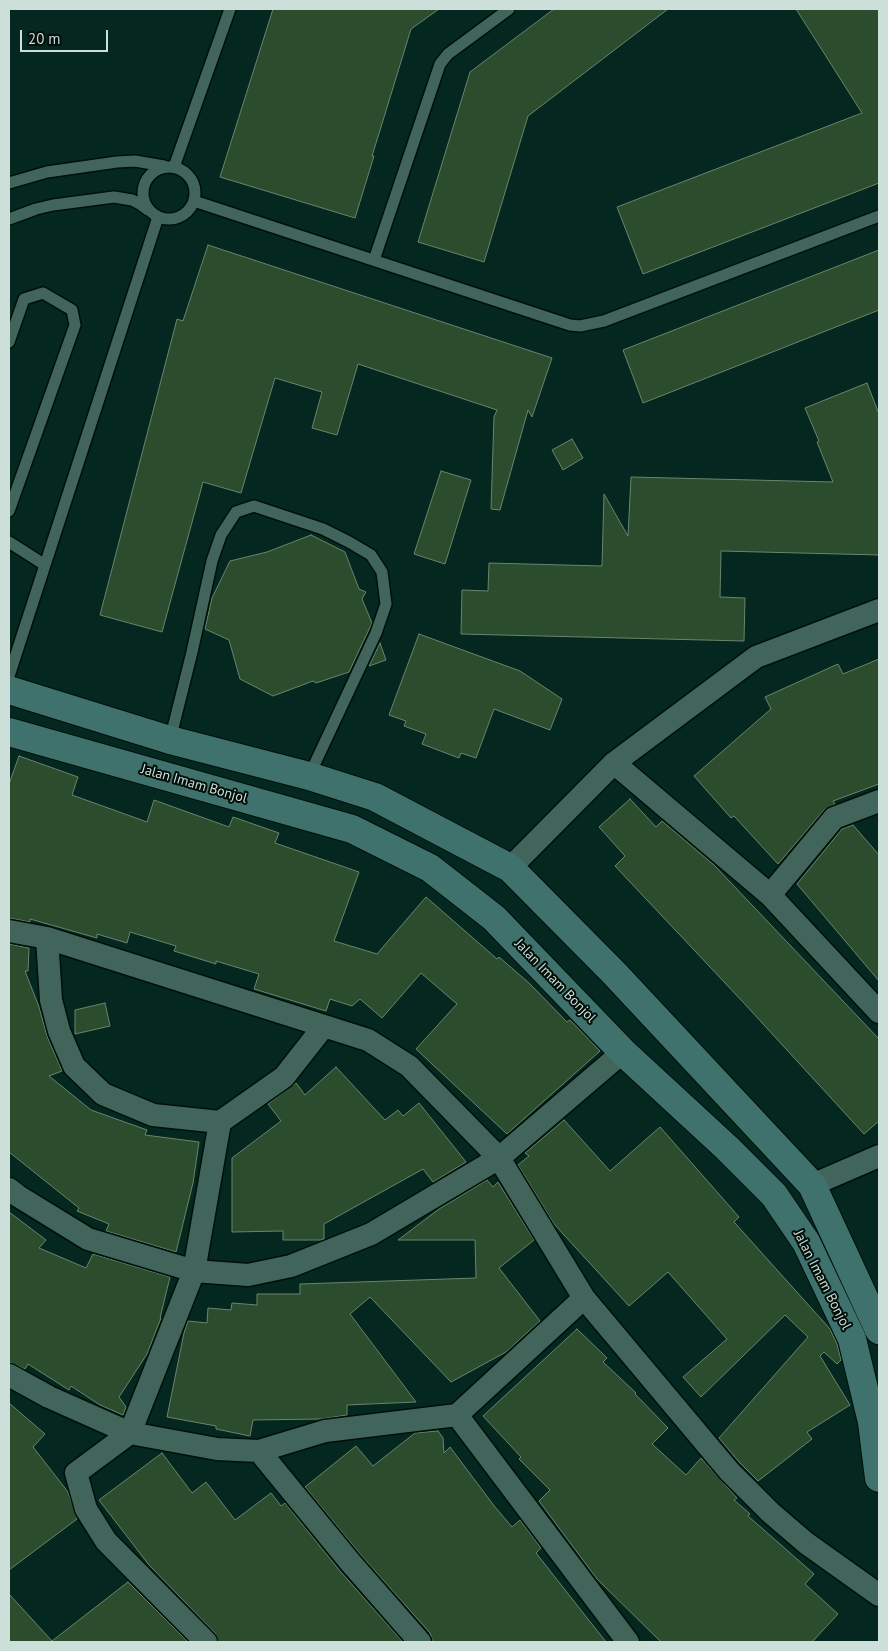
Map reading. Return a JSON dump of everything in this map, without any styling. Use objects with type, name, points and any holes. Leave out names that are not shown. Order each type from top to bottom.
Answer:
[{"type":"main road","name":"Jalan Imam Bonjol","points":[[9,690],[170,740],[309,776],[375,797],[510,868],[614,973],[812,1185],[879,1330]]},
{"type":"main road","name":"Jalan Imam Bonjol","points":[[9,732],[352,829],[430,868],[494,918],[623,1052],[727,1148],[774,1195],[806,1242],[852,1339],[872,1422],[879,1478]]},
{"type":"street","points":[[510,868],[614,763],[756,657],[879,610]]},
{"type":"street","points":[[614,763],[770,895],[879,1010]]},
{"type":"street","points":[[770,895],[834,818],[879,801]]},
{"type":"street","points":[[9,931],[47,938],[368,1040],[409,1066],[499,1158],[584,1298],[729,1471],[771,1513],[806,1543],[879,1595]]},
{"type":"street","points":[[47,938],[51,1000],[59,1031],[74,1066],[102,1094],[152,1115],[220,1122],[284,1077],[324,1026]]},
{"type":"street","points":[[9,1189],[88,1239],[194,1271],[248,1274],[291,1266],[370,1234],[499,1158],[623,1052]]},
{"type":"street","points":[[206,1642],[106,1541],[86,1509],[76,1473],[130,1433],[194,1271],[220,1122]]},
{"type":"street","points":[[812,1185],[879,1156]]},
{"type":"street","points":[[9,1375],[49,1398],[130,1433],[217,1449],[259,1451],[325,1431],[457,1415],[584,1298]]},
{"type":"street","points":[[457,1415],[628,1642]]},
{"type":"street","points":[[259,1451],[350,1562],[420,1642]]},
{"type":"lane","points":[[170,167],[230,9]]},
{"type":"lane","points":[[374,260],[440,64],[448,54],[509,9]]},
{"type":"lane","points":[[9,183],[47,172],[135,161],[183,170],[190,176],[196,192],[190,209],[176,219],[155,215],[132,200],[114,197],[52,205],[9,219]]},
{"type":"lane","points":[[155,215],[146,206],[142,189],[150,174],[157,169],[170,167]]},
{"type":"lane","points":[[194,201],[570,325],[580,326],[604,321],[879,216]]},
{"type":"lane","points":[[9,676],[155,215]]},
{"type":"lane","points":[[9,342],[24,299],[43,293],[72,310],[75,325],[71,340],[9,511]]},
{"type":"lane","points":[[170,740],[212,561],[220,535],[236,512],[254,506],[323,529],[349,542],[370,556],[382,572],[386,604],[376,633],[309,776]]},
{"type":"lane","points":[[9,542],[45,565]]},
{"type":"building","points":[[273,9],[439,9],[411,29],[355,218],[220,177]]},
{"type":"building","points":[[554,9],[668,9],[528,116],[484,262],[418,242],[470,72]]},
{"type":"building","points":[[796,9],[879,9],[879,183],[643,274],[617,207],[862,113]]},
{"type":"building","points":[[208,245],[552,358],[532,417],[528,410],[500,510],[491,509],[494,417],[497,410],[358,364],[337,435],[312,428],[322,392],[275,378],[241,493],[203,482],[162,632],[100,615],[177,319],[183,321]]},
{"type":"building","points":[[879,250],[879,310],[643,403],[623,350]]},
{"type":"building","points":[[867,383],[879,414],[879,555],[721,551],[720,597],[745,598],[744,641],[461,634],[462,590],[488,591],[489,563],[602,566],[604,494],[628,536],[631,477],[833,482],[805,408]]},
{"type":"building","points":[[572,439],[583,458],[563,470],[552,450]]},
{"type":"building","points":[[441,471],[471,480],[445,564],[414,554]]},
{"type":"building","points":[[311,535],[345,552],[359,589],[366,592],[362,599],[372,623],[349,672],[316,683],[313,681],[273,696],[240,679],[229,640],[205,629],[212,598],[230,561],[267,552]]},
{"type":"building","points":[[419,634],[520,671],[562,699],[550,730],[494,709],[476,758],[461,753],[459,758],[422,744],[426,734],[404,726],[406,721],[389,715]]},
{"type":"building","points":[[380,643],[386,660],[369,666]]},
{"type":"building","points":[[879,659],[879,784],[833,801],[835,804],[824,810],[778,864],[734,816],[731,818],[694,776],[771,709],[765,697],[838,664],[843,674]]},
{"type":"building","points":[[19,756],[78,777],[72,795],[147,822],[154,800],[229,827],[233,817],[279,833],[275,843],[359,872],[334,941],[377,954],[426,897],[497,959],[499,957],[529,983],[567,1022],[570,1020],[600,1051],[507,1134],[416,1049],[457,1004],[421,973],[382,1018],[360,999],[352,1006],[330,999],[326,1011],[254,989],[259,974],[216,961],[216,964],[174,951],[176,946],[130,932],[127,943],[97,934],[97,938],[30,919],[30,922],[9,918],[9,784]]},
{"type":"building","points":[[630,799],[656,827],[662,821],[714,865],[879,1039],[879,1121],[864,1134],[615,866],[625,856],[599,827]]},
{"type":"building","points":[[853,825],[879,855],[879,981],[797,884],[842,829]]},
{"type":"building","points":[[9,944],[29,948],[28,971],[25,971],[39,1007],[47,1036],[62,1071],[49,1076],[91,1110],[147,1130],[145,1135],[199,1142],[193,1183],[176,1252],[106,1231],[109,1224],[77,1211],[79,1208],[9,1152]]},
{"type":"building","points":[[105,1003],[110,1026],[75,1034],[75,1010]]},
{"type":"building","points":[[336,1067],[385,1120],[398,1110],[403,1116],[419,1103],[466,1162],[433,1182],[423,1169],[324,1224],[324,1239],[321,1240],[283,1240],[283,1231],[232,1232],[232,1158],[281,1121],[268,1104],[296,1083],[305,1095]]},
{"type":"building","points":[[564,1120],[610,1171],[660,1127],[739,1217],[734,1222],[830,1329],[837,1344],[841,1360],[837,1364],[824,1352],[820,1356],[850,1405],[807,1432],[812,1439],[758,1481],[719,1438],[808,1337],[785,1315],[701,1397],[683,1377],[727,1339],[668,1272],[629,1306],[554,1224],[518,1165],[529,1156],[525,1153]]},
{"type":"building","points":[[487,1180],[493,1187],[498,1182],[534,1240],[499,1268],[540,1321],[506,1352],[451,1382],[370,1297],[350,1314],[416,1402],[347,1405],[347,1415],[321,1419],[253,1420],[250,1436],[216,1429],[216,1426],[167,1417],[188,1321],[207,1323],[208,1308],[231,1310],[232,1303],[257,1305],[257,1294],[300,1294],[300,1284],[476,1278],[475,1240],[398,1240],[439,1209]]},
{"type":"building","points":[[9,1212],[46,1240],[39,1248],[86,1268],[93,1254],[170,1277],[161,1318],[147,1354],[119,1397],[126,1407],[123,1415],[100,1405],[71,1386],[69,1390],[28,1364],[25,1369],[9,1362]]},
{"type":"building","points":[[577,1329],[607,1358],[603,1362],[636,1393],[668,1428],[652,1444],[686,1475],[701,1458],[737,1498],[734,1500],[750,1514],[748,1516],[814,1574],[805,1584],[838,1614],[812,1642],[661,1642],[597,1579],[539,1501],[550,1490],[519,1459],[521,1457],[483,1416]]},
{"type":"building","points":[[9,1403],[45,1434],[33,1447],[68,1492],[77,1519],[9,1570]]},
{"type":"building","points":[[438,1431],[443,1438],[444,1453],[450,1447],[512,1527],[520,1520],[541,1548],[536,1553],[606,1642],[433,1642],[430,1633],[360,1554],[305,1487],[356,1446],[373,1466],[415,1433]]},
{"type":"building","points":[[162,1453],[192,1493],[206,1482],[235,1520],[271,1493],[281,1506],[285,1503],[340,1571],[403,1642],[219,1642],[215,1633],[149,1565],[99,1500]]},
{"type":"building","points":[[128,1582],[188,1642],[9,1642],[9,1594],[52,1641]]}]
